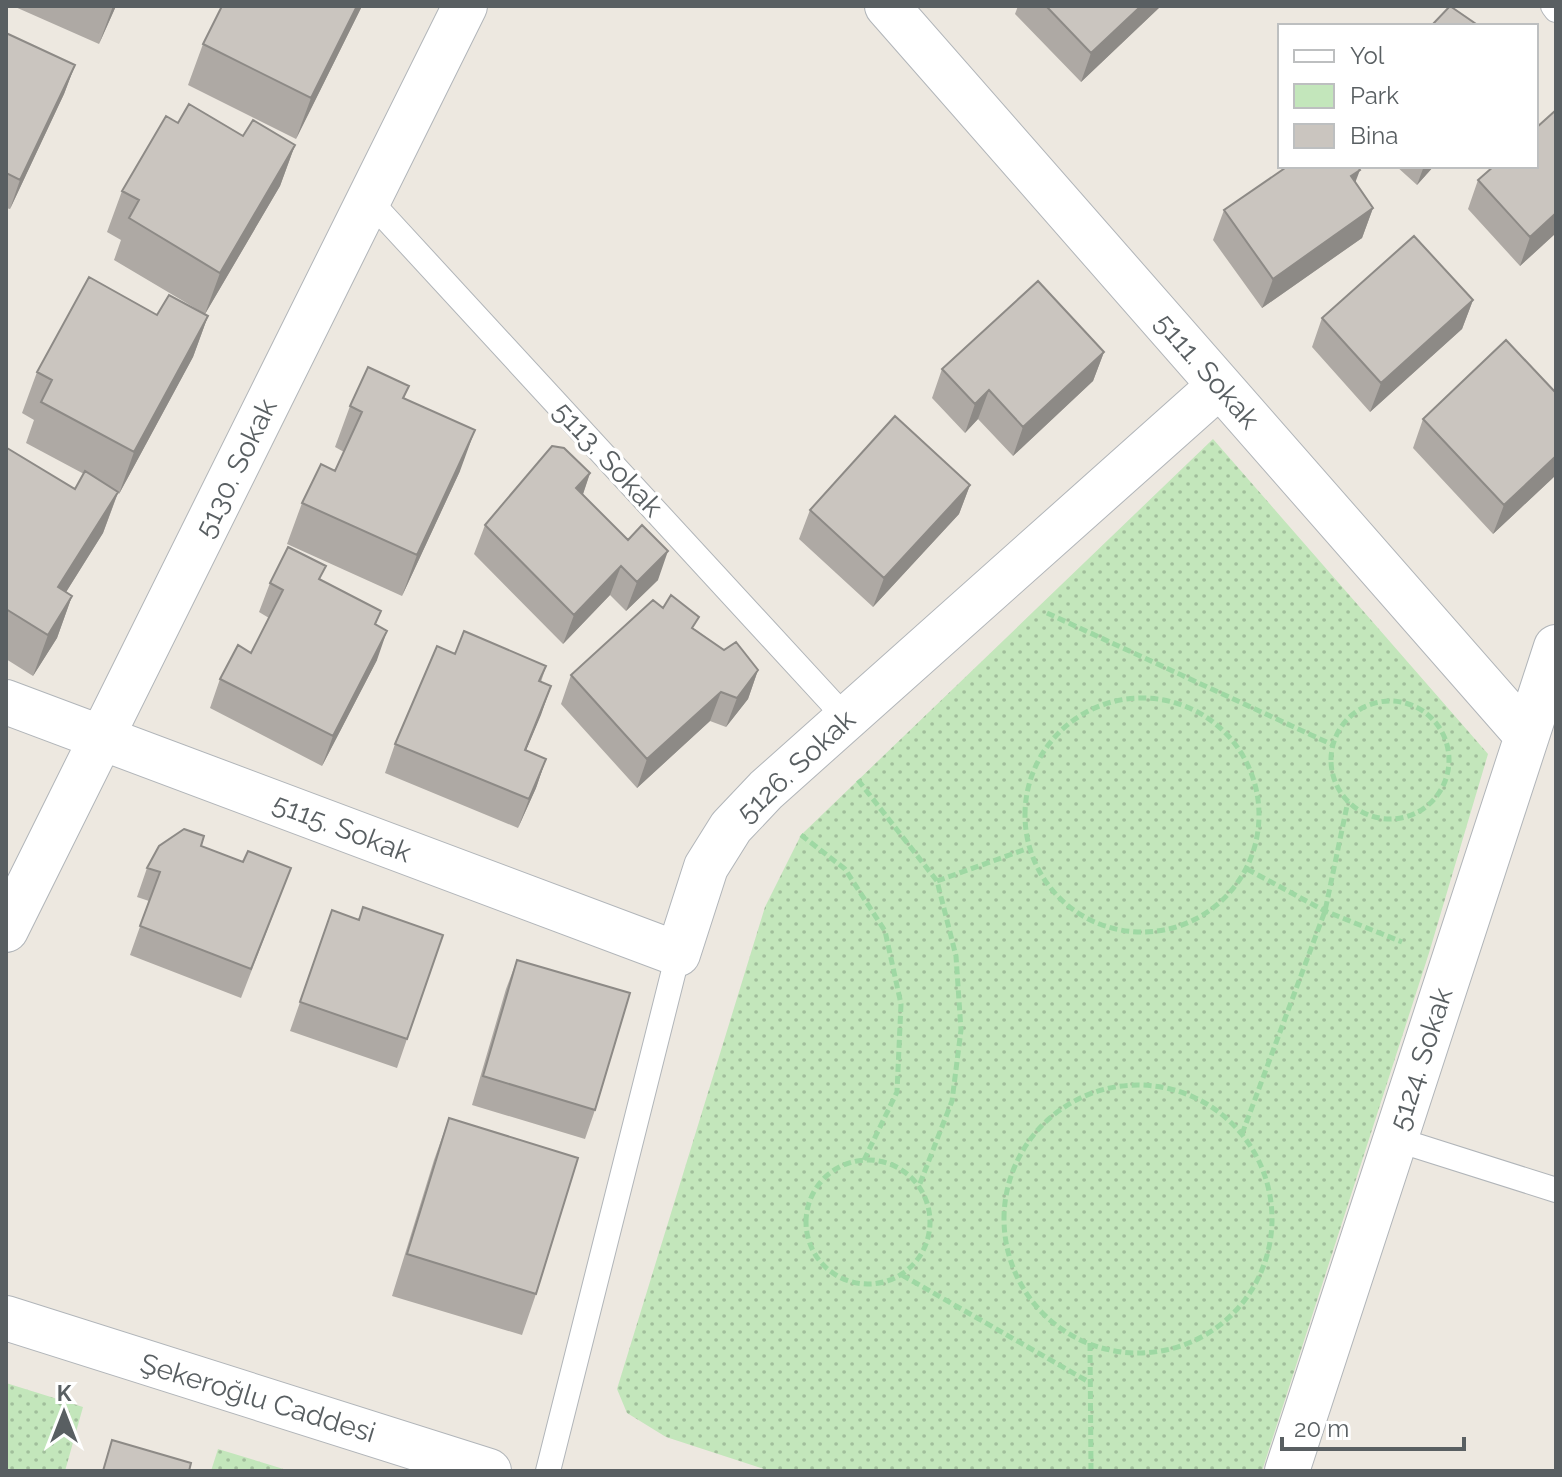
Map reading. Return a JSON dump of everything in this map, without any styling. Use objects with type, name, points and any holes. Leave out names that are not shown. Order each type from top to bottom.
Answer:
[{"type":"street","name":"5130. Sokak","points":[[6,930],[465,6]]},
{"type":"street","name":"5111. Sokak","points":[[887,6],[1527,736]]},
{"type":"street","name":"5126. Sokak","points":[[678,954],[706,867],[731,827],[766,790],[1219,386]]},
{"type":"street","name":"5124. Sokak","points":[[1287,1471],[1556,647]]},
{"type":"street","name":"5115. Sokak","points":[[6,702],[678,954]]},
{"type":"street","name":"Şekeroğlu Caddesi","points":[[13,1322],[489,1471]]},
{"type":"lane","name":"5113. Sokak","points":[[369,200],[846,718]]},
{"type":"lane","name":"5126. Sokak","points":[[548,1471],[678,954]]},
{"type":"lane","points":[[1395,1139],[1556,1190]]},
{"type":"path","points":[[1037,608],[1333,745]]},
{"type":"path","points":[[1149,697],[1186,705],[1218,724],[1243,754],[1258,791],[1259,831],[1247,869],[1223,901],[1189,923],[1149,933],[1109,928],[1073,911],[1045,883],[1029,848],[1023,811],[1031,774],[1049,741],[1077,716],[1112,701],[1149,697]]},
{"type":"path","points":[[1393,701],[1413,705],[1429,715],[1442,731],[1449,749],[1449,768],[1443,786],[1433,801],[1417,812],[1399,818],[1381,818],[1363,812],[1348,801],[1337,786],[1332,766],[1333,745],[1341,727],[1354,712],[1373,703],[1393,701]]},
{"type":"path","points":[[858,780],[937,881],[956,956],[961,1030],[952,1101],[919,1186]]},
{"type":"path","points":[[1241,1134],[1325,911],[1348,801]]},
{"type":"path","points":[[801,835],[845,869],[885,931],[901,1004],[897,1092],[864,1160]]},
{"type":"path","points":[[937,881],[1029,848]]},
{"type":"path","points":[[1247,869],[1325,911],[1403,942]]},
{"type":"path","points":[[1151,1085],[1197,1097],[1235,1124],[1241,1134],[1261,1163],[1273,1203],[1271,1245],[1256,1286],[1229,1318],[1194,1342],[1153,1353],[1111,1351],[1071,1336],[1038,1310],[1015,1274],[1004,1229],[1008,1183],[1029,1140],[1062,1108],[1105,1088],[1151,1085]]},
{"type":"path","points":[[864,1160],[885,1162],[904,1171],[919,1186],[929,1204],[931,1224],[927,1243],[917,1261],[902,1275],[884,1283],[864,1285],[844,1281],[826,1269],[813,1254],[806,1234],[805,1213],[812,1193],[825,1176],[843,1165],[864,1160]]},
{"type":"path","points":[[902,1275],[1089,1382]]},
{"type":"path","points":[[1090,1343],[1091,1471]]},
{"type":"green space","points":[[1213,439],[1488,754],[1429,953],[1262,1471],[770,1471],[666,1437],[627,1413],[617,1389],[765,907],[801,835]]},
{"type":"green space","points":[[6,1383],[83,1407],[65,1471],[6,1471]]},
{"type":"green space","points":[[218,1449],[290,1471],[211,1471]]},
{"type":"building","points":[[222,6],[357,6],[311,98],[203,44]]},
{"type":"building","points":[[1046,6],[1141,6],[1091,53]]},
{"type":"building","points":[[1450,6],[1476,24],[1433,24]]},
{"type":"building","points":[[6,33],[75,65],[20,180],[6,173]]},
{"type":"building","points":[[189,104],[243,136],[253,120],[295,145],[220,273],[129,218],[139,200],[122,191],[166,116],[178,123]]},
{"type":"building","points":[[1556,110],[1556,213],[1530,237],[1478,180],[1492,168],[1538,168],[1538,126]]},
{"type":"building","points":[[1285,168],[1358,168],[1360,170],[1351,176],[1373,208],[1273,279],[1224,210]]},
{"type":"building","points":[[1414,236],[1473,300],[1381,383],[1322,318]]},
{"type":"building","points":[[89,277],[157,315],[169,295],[208,316],[134,452],[41,402],[52,380],[37,372]]},
{"type":"building","points":[[1038,281],[1104,352],[1023,427],[989,390],[975,404],[942,369]]},
{"type":"building","points":[[1506,340],[1556,393],[1556,456],[1504,505],[1423,419]]},
{"type":"building","points":[[368,367],[409,386],[403,398],[475,430],[417,555],[302,503],[321,464],[335,471],[362,412],[350,406]]},
{"type":"building","points":[[895,416],[970,485],[884,578],[810,510]]},
{"type":"building","points":[[552,446],[564,448],[590,473],[576,488],[628,540],[642,525],[668,551],[637,582],[621,566],[574,615],[485,525]]},
{"type":"building","points":[[7,448],[75,489],[85,471],[118,492],[58,587],[72,596],[48,635],[6,609]]},
{"type":"building","points":[[288,547],[326,566],[319,579],[381,611],[375,624],[387,631],[333,736],[220,679],[238,645],[251,653],[283,590],[270,583]]},
{"type":"building","points":[[671,595],[699,617],[692,628],[724,650],[736,642],[758,670],[737,698],[721,692],[647,759],[571,675],[653,600],[663,608]]},
{"type":"building","points":[[464,631],[546,666],[539,681],[551,686],[525,750],[546,759],[529,799],[395,744],[437,646],[455,654]]},
{"type":"building","points":[[184,829],[204,836],[201,846],[243,862],[248,851],[291,868],[251,969],[140,926],[160,872],[147,868],[159,846]]},
{"type":"building","points":[[363,907],[443,935],[407,1039],[300,1002],[332,910],[359,920]]},
{"type":"building","points":[[517,960],[630,993],[595,1110],[483,1076]]},
{"type":"building","points":[[449,1118],[578,1158],[536,1294],[407,1254]]},
{"type":"building","points":[[112,1440],[191,1463],[189,1471],[103,1471]]}]
